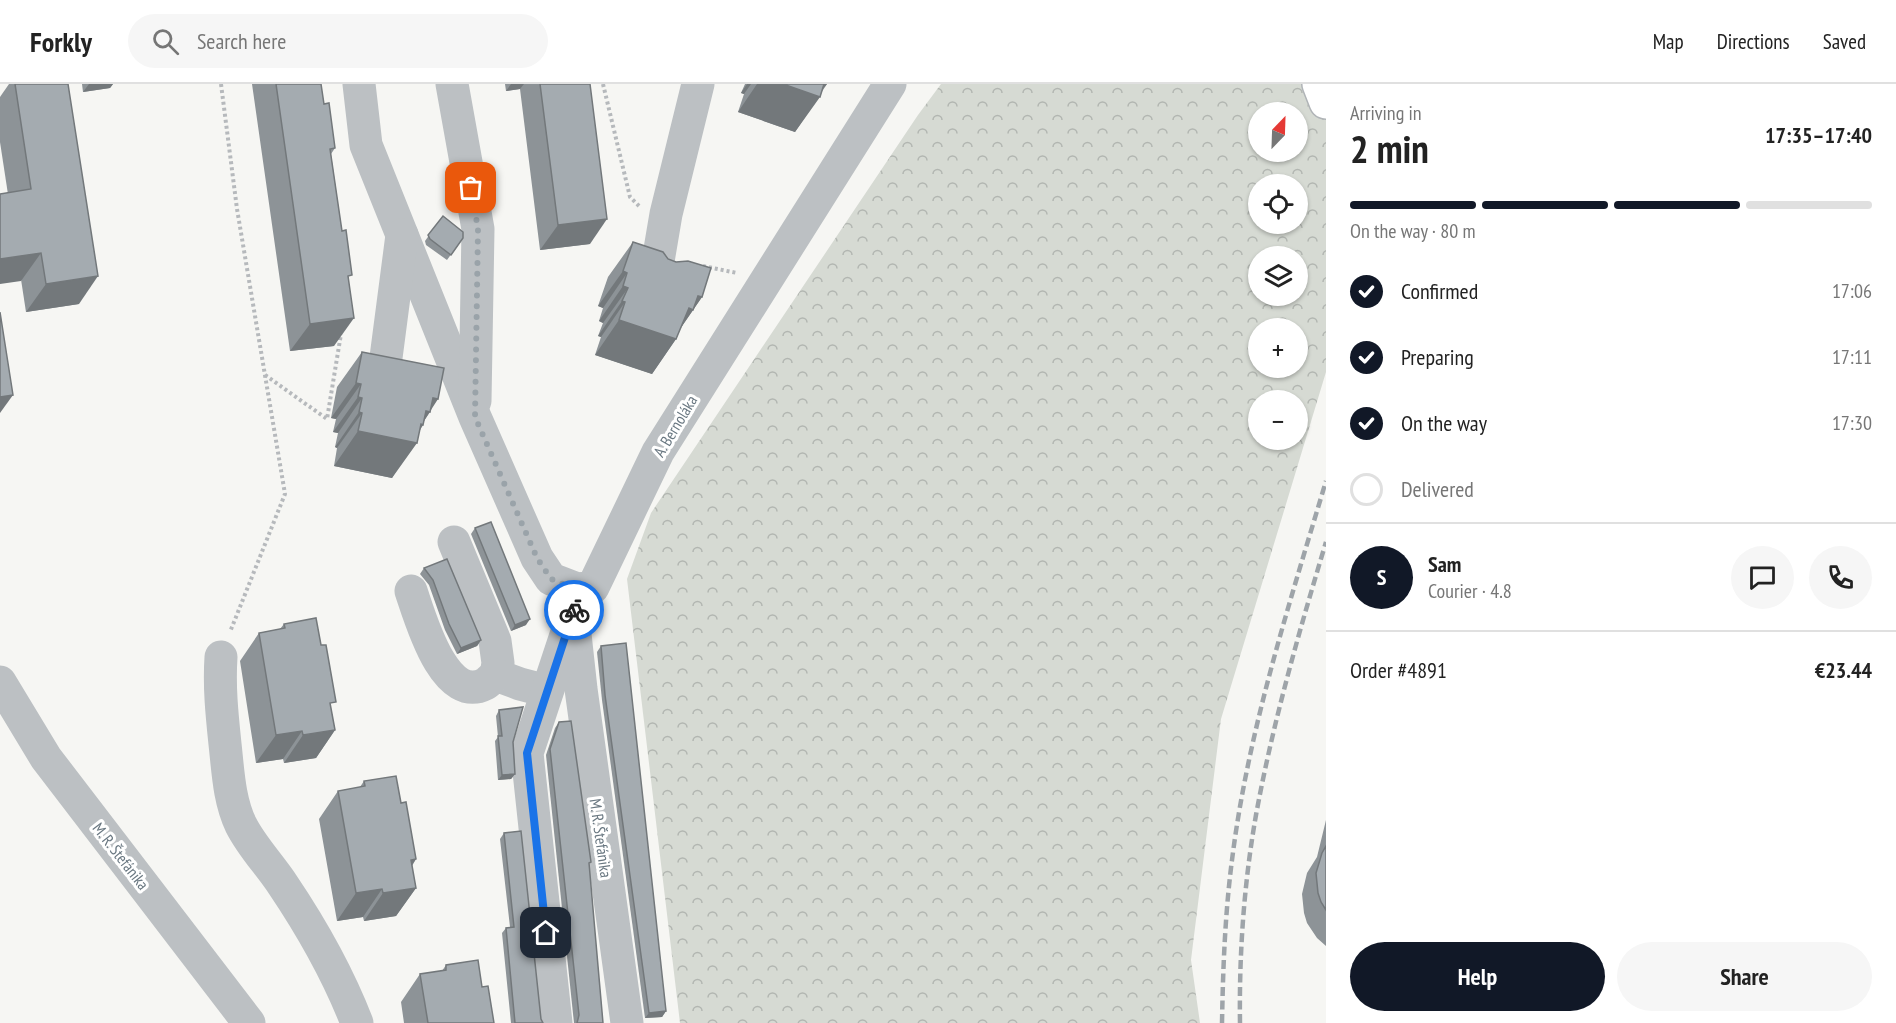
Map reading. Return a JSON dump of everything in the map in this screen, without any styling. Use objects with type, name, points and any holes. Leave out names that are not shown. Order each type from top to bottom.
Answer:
[{"type":"street","points":[[359,84],[366,145],[475,417],[537,558],[551,579],[575,603],[527,753],[556,1023]]},
{"type":"street","points":[[452,84],[478,229],[475,417]]},
{"type":"street","points":[[654,279],[666,214],[698,84]]},
{"type":"street","name":"A. Bernoláka","points":[[575,603],[593,587],[658,452],[890,84]]},
{"type":"street","points":[[384,373],[402,234]]},
{"type":"street","points":[[411,591],[445,672],[468,687],[485,684],[495,675],[498,663],[495,641],[454,542]]},
{"type":"street","name":"M. R. Štefánika","points":[[575,603],[582,700],[627,1023]]},
{"type":"street","points":[[221,657],[219,687],[228,774],[232,800],[241,825],[303,917],[339,981],[357,1023]]},
{"type":"street","points":[[495,675],[547,691]]},
{"type":"street","name":"M. R. Štefánika","points":[[0,682],[46,758],[249,1023]]},
{"type":"path","points":[[221,84],[237,209],[285,494],[221,657]]},
{"type":"path","points":[[603,84],[630,197],[647,214],[666,214]]},
{"type":"path","points":[[702,266],[767,278]]},
{"type":"path","points":[[264,375],[327,419],[342,331]]},
{"type":"green space","points":[[941,84],[1326,84],[1326,372],[1308,431],[1308,390],[1248,390],[1248,450],[1302,450],[1221,719],[1191,960],[1200,1023],[680,1023],[627,579],[651,513]]},
{"type":"building","points":[[15,84],[68,84],[98,276],[46,284],[41,253],[0,259],[0,194],[31,189]]},
{"type":"building","points":[[276,84],[321,84],[324,104],[329,103],[335,148],[330,149],[342,231],[346,230],[352,275],[348,276],[354,318],[310,324]]},
{"type":"building","points":[[540,84],[590,84],[607,219],[558,225]]},
{"type":"building","points":[[783,84],[824,84],[820,97]]},
{"type":"building","points":[[443,216],[463,232],[463,238],[451,255],[428,235]]},
{"type":"building","points":[[633,242],[663,252],[668,259],[676,262],[688,261],[711,268],[702,297],[698,296],[693,310],[689,308],[676,339],[619,320],[625,302],[622,301],[628,288],[623,286],[627,273],[623,271]]},
{"type":"building","points":[[0,312],[13,395],[0,397]]},
{"type":"building","points":[[362,352],[444,368],[438,399],[433,398],[430,412],[426,411],[417,443],[358,431],[362,413],[359,412],[362,398],[358,397],[361,384],[356,383]]},
{"type":"building","points":[[491,522],[530,619],[515,625],[475,528]]},
{"type":"building","points":[[447,559],[481,640],[461,648],[449,624],[433,580],[424,568]]},
{"type":"building","points":[[316,618],[321,645],[326,645],[336,702],[330,703],[335,730],[303,735],[302,731],[276,735],[259,633],[285,628],[284,624]]},
{"type":"building","points":[[626,643],[666,1011],[649,1013],[605,695],[601,646]]},
{"type":"building","points":[[523,707],[513,742],[515,774],[502,775],[498,736],[502,736],[499,710]]},
{"type":"building","points":[[571,721],[591,862],[589,863],[603,1023],[577,1023],[579,1015],[550,749],[559,722]]},
{"type":"building","points":[[396,776],[401,803],[406,802],[416,859],[411,860],[416,888],[383,893],[382,889],[356,893],[338,791],[365,786],[364,781]]},
{"type":"building","points":[[521,831],[543,1023],[515,1023],[506,928],[514,927],[504,833]]},
{"type":"building","points":[[1326,846],[1326,910],[1318,893],[1316,873]]},
{"type":"building","points":[[478,960],[482,987],[488,986],[494,1023],[428,1023],[420,974],[446,970],[446,965]]},
{"type":"railway","points":[[1222,1023],[1230,880],[1248,764],[1271,669],[1326,481]]},
{"type":"railway","points":[[1240,1023],[1243,919],[1256,815],[1278,711],[1326,542]]},
{"type":"way so far","points":[[471,188],[478,229],[475,417],[537,558],[551,579],[577,590],[574,610]]},
{"type":"route","points":[[546,933],[527,753],[574,610]]}]
